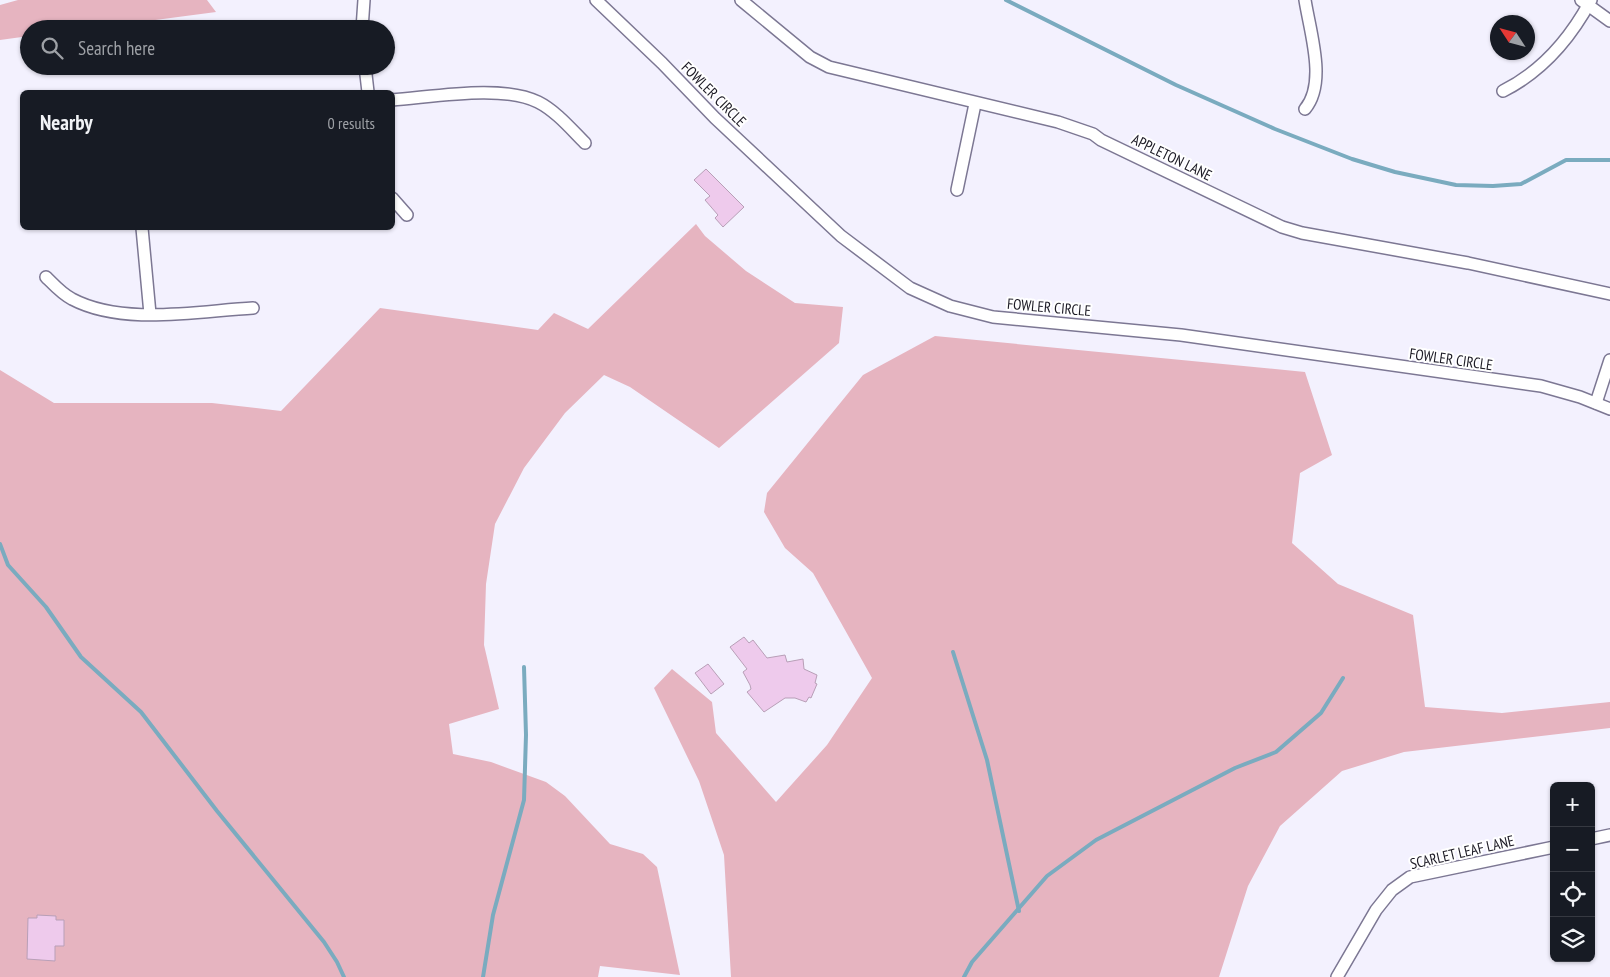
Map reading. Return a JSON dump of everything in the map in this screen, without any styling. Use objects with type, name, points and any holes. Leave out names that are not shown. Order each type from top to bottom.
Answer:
[{"type":"street","points":[[363,20],[364,0]]},
{"type":"street","name":"FOWLER CIRCLE","points":[[596,0],[662,63],[714,118],[841,236],[910,288],[937,301],[992,317],[1181,335],[1541,386],[1610,409]]},
{"type":"street","name":"APPLETON LANE","points":[[741,0],[810,57],[829,67],[976,104],[1038,116],[1093,134],[1263,219],[1288,229],[1610,294]]},
{"type":"street","points":[[1305,109],[1314,96],[1317,74],[1306,0]]},
{"type":"street","points":[[1503,91],[1517,84],[1550,58],[1576,27],[1587,2],[1610,21]]},
{"type":"street","points":[[366,75],[368,90]]},
{"type":"street","points":[[395,100],[490,93],[516,94],[539,102],[557,116],[585,143]]},
{"type":"street","points":[[957,190],[976,104]]},
{"type":"street","points":[[395,201],[407,215]]},
{"type":"street","points":[[142,230],[150,314]]},
{"type":"street","points":[[46,277],[60,291],[84,305],[115,313],[150,314],[253,308]]},
{"type":"street","points":[[1596,403],[1610,360]]},
{"type":"street","points":[[1595,838],[1610,835]]},
{"type":"street","name":"SCARLET LEAF LANE","points":[[1337,977],[1376,910],[1392,890],[1410,878],[1550,848]]},
{"type":"shaded area","points":[[18,0],[207,0],[216,12],[155,20],[20,20],[20,37],[0,40],[0,5]]},
{"type":"shaded area","points":[[696,224],[705,236],[746,271],[795,303],[843,307],[839,343],[719,448],[630,387],[604,375],[565,413],[524,468],[495,524],[486,584],[484,645],[499,709],[449,724],[453,754],[491,762],[546,782],[565,796],[610,844],[643,854],[657,867],[680,975],[600,966],[598,977],[0,977],[0,370],[54,403],[212,403],[281,411],[380,308],[538,330],[554,313],[588,329]]},
{"type":"shaded area","points":[[935,336],[1305,372],[1332,455],[1300,473],[1292,543],[1338,584],[1413,615],[1425,707],[1502,713],[1610,702],[1610,728],[1404,752],[1342,771],[1280,826],[1248,886],[1219,977],[731,977],[724,855],[699,781],[654,688],[672,669],[712,702],[716,733],[776,802],[827,745],[872,678],[813,573],[785,548],[764,512],[767,493],[863,375]]},
{"type":"building","points":[[706,169],[744,207],[723,227],[715,218],[718,215],[705,200],[710,196],[694,180]]},
{"type":"building","points":[[744,637],[749,643],[753,640],[767,658],[785,655],[787,662],[803,659],[804,669],[817,675],[815,683],[817,684],[811,698],[809,697],[806,702],[795,698],[785,698],[764,712],[747,692],[751,689],[743,672],[747,669],[730,647]]},
{"type":"building","points":[[708,664],[724,684],[711,694],[695,673]]},
{"type":"building","points":[[37,915],[56,916],[56,920],[64,920],[64,946],[55,946],[55,961],[27,959],[28,918],[37,918]]},
{"type":"waterway","points":[[1006,0],[1176,85],[1275,129],[1352,159],[1395,172],[1456,185],[1493,186],[1521,184],[1566,160],[1610,160]]},
{"type":"waterway","points":[[0,544],[8,565],[46,607],[81,657],[141,712],[217,811],[324,942],[344,977]]},
{"type":"waterway","points":[[953,652],[987,760],[1019,911]]},
{"type":"waterway","points":[[483,977],[493,915],[524,800],[526,735],[524,667]]},
{"type":"waterway","points":[[964,977],[972,962],[1047,876],[1096,840],[1235,768],[1276,752],[1321,713],[1343,678]]}]
